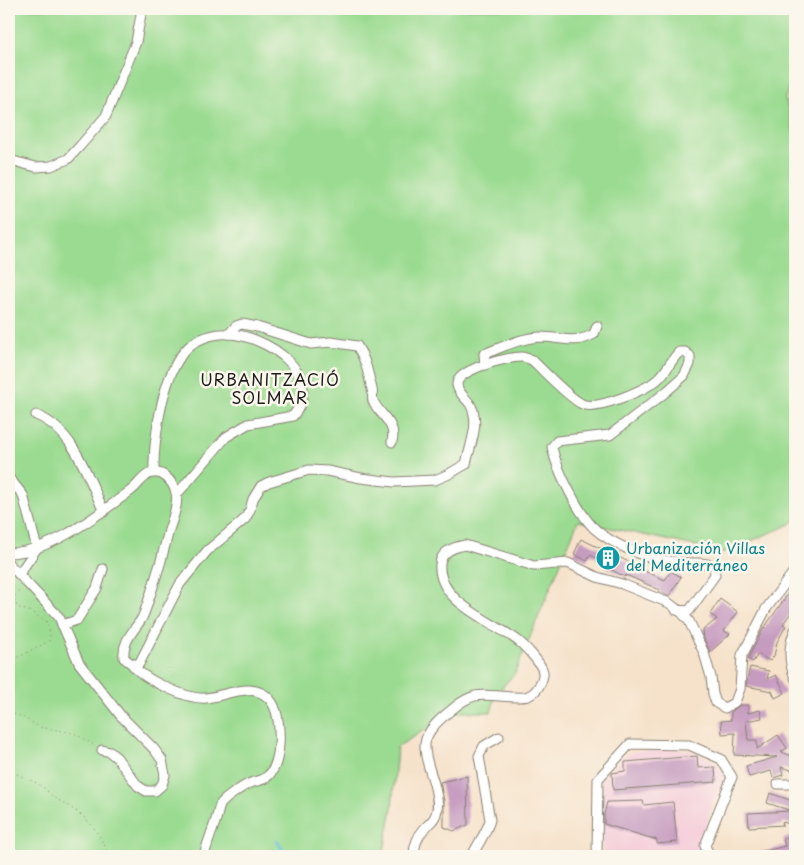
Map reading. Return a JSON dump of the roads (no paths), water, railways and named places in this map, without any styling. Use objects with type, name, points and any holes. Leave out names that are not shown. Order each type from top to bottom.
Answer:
[{"type":"street","points":[[9,160],[36,167],[50,166],[68,159],[80,146],[106,116],[136,42],[142,9]]},
{"type":"street","points":[[229,334],[236,326],[242,324],[258,327],[311,344],[331,342],[357,346],[363,354],[367,365],[373,400],[392,428],[394,434],[392,442]]},
{"type":"street","points":[[485,365],[484,354],[507,344],[540,337],[583,340],[594,334],[597,326]]},
{"type":"street","points":[[154,473],[156,433],[169,378],[178,359],[193,343],[208,337],[229,334],[258,341],[288,359],[298,372],[302,386],[299,408],[293,416],[248,424],[226,437],[177,494],[174,512],[146,609],[126,642],[123,652],[124,658],[142,675],[176,692],[204,698],[235,690],[252,690],[266,695],[278,716],[280,740],[276,766],[266,778],[248,784],[220,805],[204,856]]},
{"type":"street","points":[[132,664],[139,664],[180,584],[207,551],[245,519],[253,499],[261,486],[309,470],[327,471],[394,482],[435,480],[449,474],[466,464],[476,422],[470,405],[457,386],[458,379],[462,374],[485,365],[512,358],[524,357],[532,360],[573,398],[583,404],[592,405],[612,401],[658,380],[679,352],[685,352],[690,356],[690,364],[684,376],[610,435],[557,441],[552,447],[553,456],[575,500],[594,529],[610,540],[648,557],[687,563],[709,563],[714,566],[715,575],[689,610],[676,610]]},
{"type":"street","points":[[36,415],[45,419],[64,435],[78,456],[104,512]]},
{"type":"street","points":[[9,553],[29,551],[46,545],[104,512],[130,492],[148,474],[165,475],[177,494]]},
{"type":"street","points":[[9,478],[22,495],[37,548],[22,578]]},
{"type":"street","points":[[414,856],[414,845],[436,815],[438,805],[427,759],[425,743],[428,735],[438,722],[466,699],[476,696],[526,697],[535,692],[544,674],[542,668],[517,640],[467,608],[451,593],[442,581],[440,562],[444,554],[454,547],[465,545],[534,566],[568,562],[597,577],[622,584],[669,603],[689,621],[706,660],[716,703],[725,708],[735,702],[740,689],[742,656],[747,646],[766,609],[795,570]]},
{"type":"street","points":[[9,564],[58,617],[80,663],[122,716],[162,760],[165,775],[162,785],[155,791],[146,791],[138,786],[118,758],[110,752],[102,750]]},
{"type":"street","points":[[62,625],[77,620],[97,588],[103,569]]},
{"type":"street","points":[[795,630],[790,652],[790,662],[795,678]]},
{"type":"street","points":[[472,856],[480,838],[488,830],[490,820],[479,756],[484,746],[499,737]]},
{"type":"street","points":[[597,856],[598,779],[630,744],[689,745],[721,759],[732,777],[706,846],[710,856]]},
{"type":"street","points":[[778,784],[795,784]]},
{"type":"waterway","points":[[277,841],[286,856]]},
{"type":"place","name":"Urbanización Villas del Mediterráneo","points":[[608,558]]},
{"type":"district","name":"URBANITZACIÓ SOLMAR","points":[[270,389]]}]
